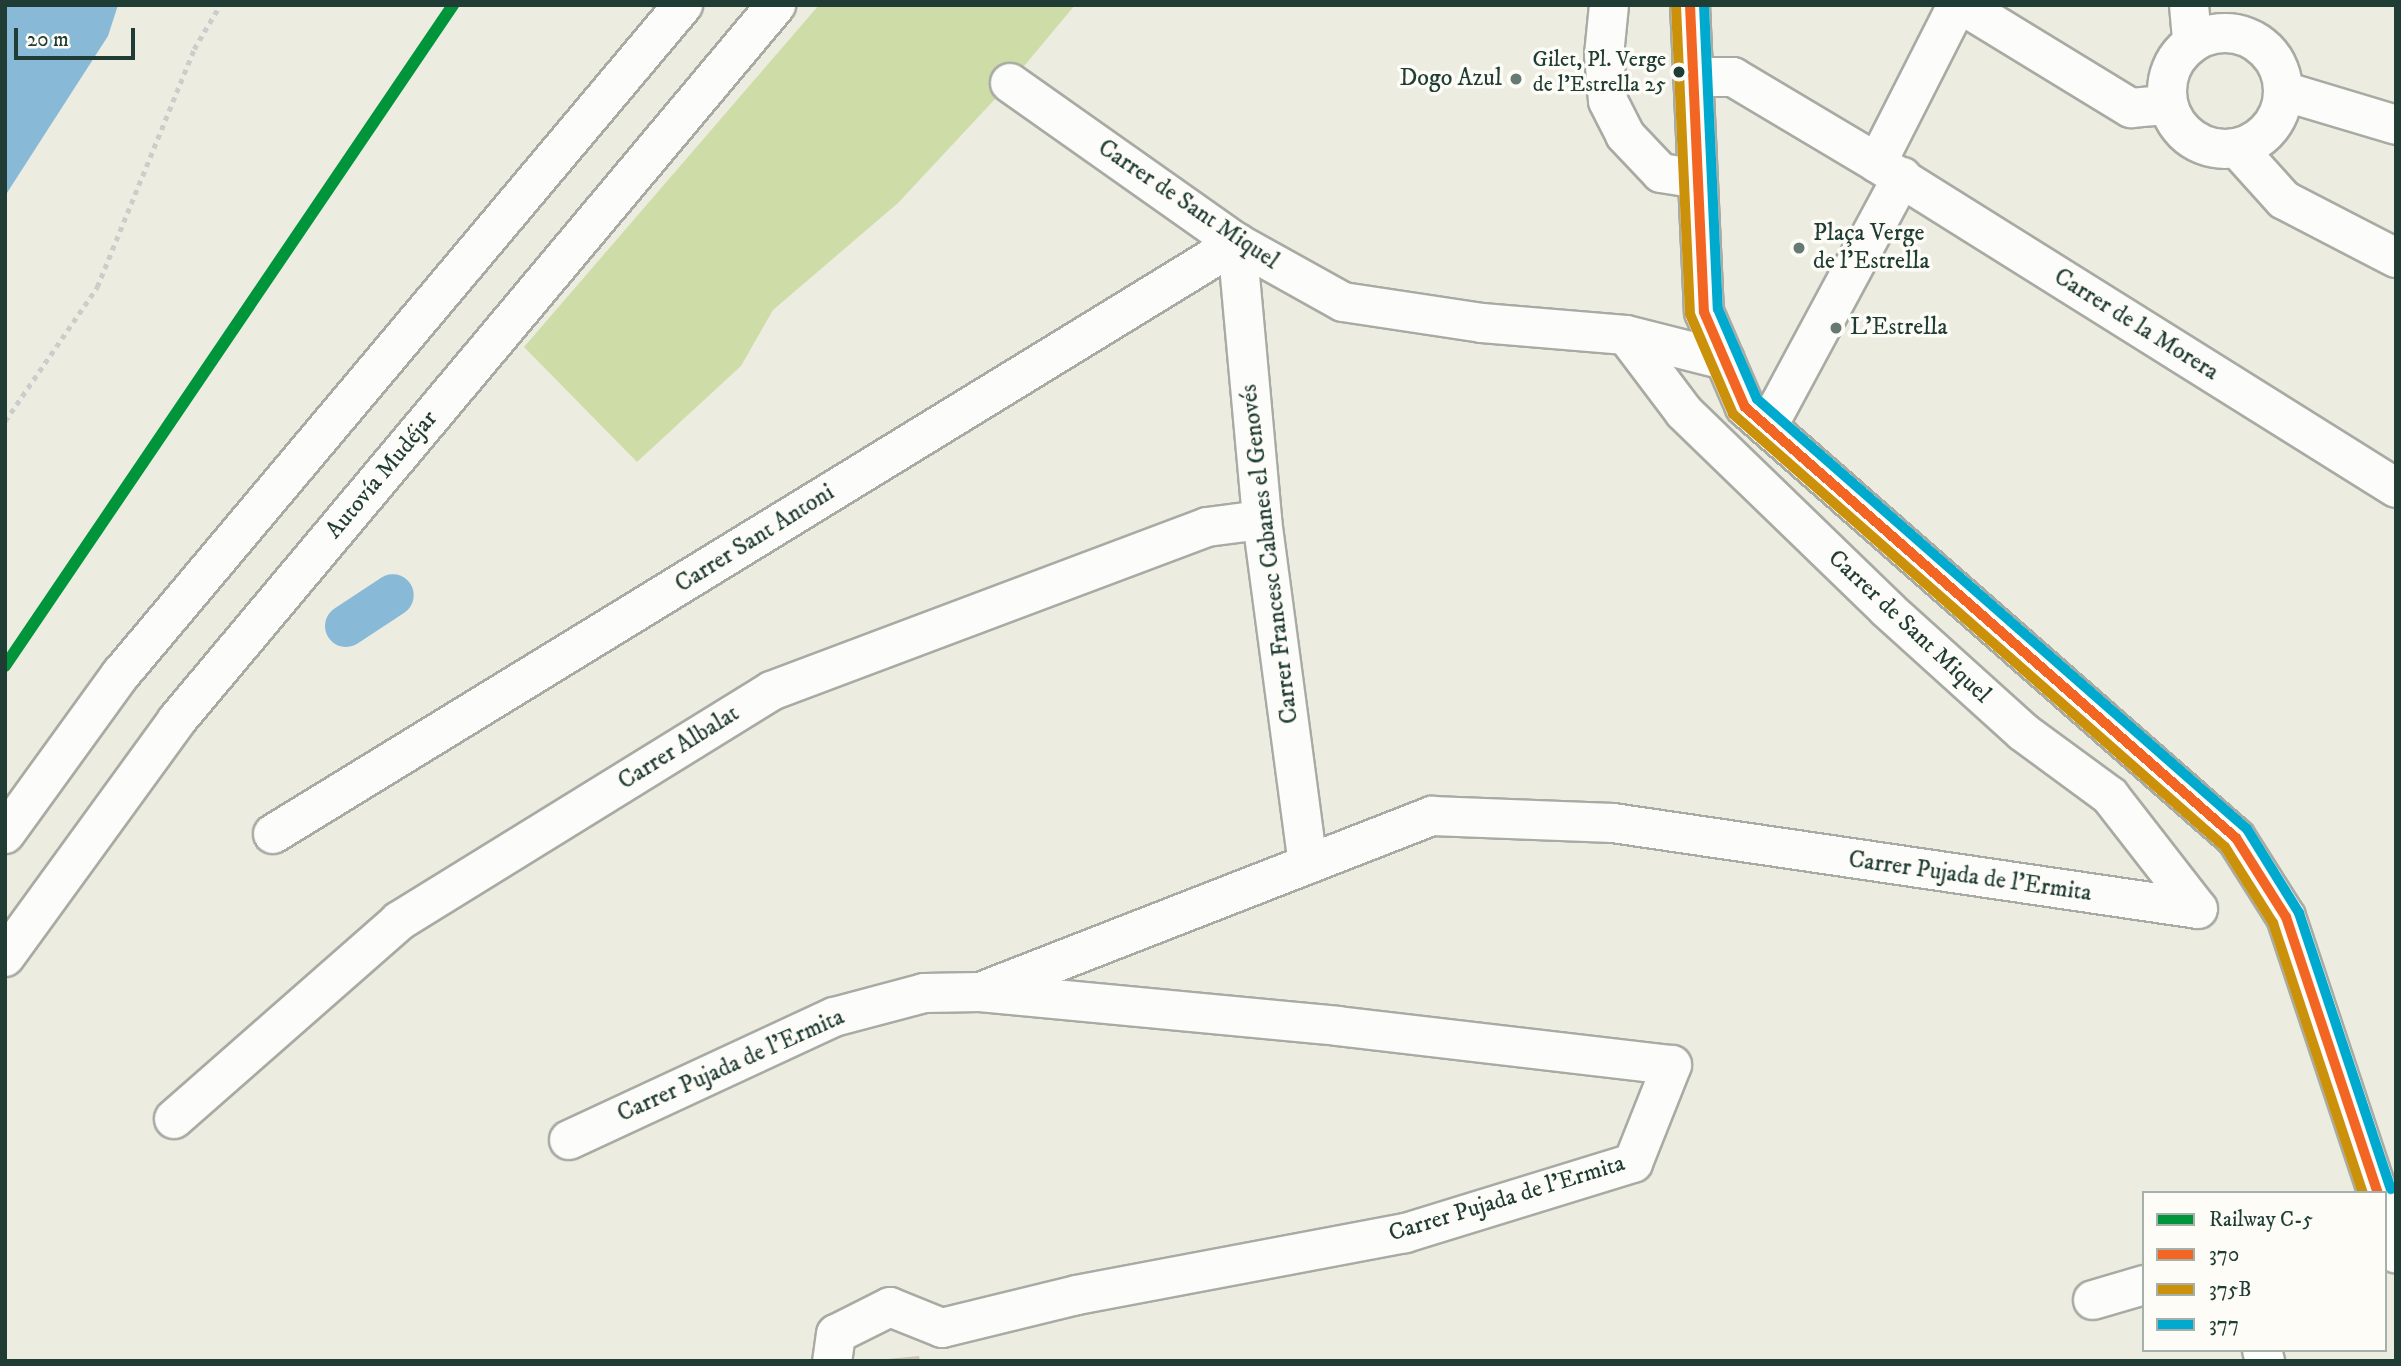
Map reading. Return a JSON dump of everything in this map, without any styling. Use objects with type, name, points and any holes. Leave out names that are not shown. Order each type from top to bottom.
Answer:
[{"type":"main road","points":[[5,834],[121,674],[683,5]]},
{"type":"main road","name":"Autovía Mudéjar","points":[[5,957],[177,720],[776,5]]},
{"type":"main road","points":[[1609,5],[1604,55],[1608,100],[1625,135],[1661,173],[1698,179]]},
{"type":"main road","points":[[1690,5],[1704,312],[1745,407],[2236,838],[2286,917],[2377,1191]]},
{"type":"main road","points":[[1768,426],[1889,170],[1959,5],[2130,108],[2168,105]]},
{"type":"main road","points":[[2189,5],[2192,43]]},
{"type":"main road","points":[[2226,33],[2259,44],[2281,74],[2283,91],[2270,128],[2237,148],[2202,145],[2187,135],[2168,105],[2171,70],[2192,43],[2226,33]]},
{"type":"main road","points":[[1693,77],[1733,77],[1889,170]]},
{"type":"main road","name":"Carrer de Sant Miquel","points":[[1010,83],[1237,243],[1343,302],[1482,323],[1626,335],[1725,360]]},
{"type":"main road","points":[[2283,91],[2396,125]]},
{"type":"main road","points":[[2237,148],[2284,200],[2396,258]]},
{"type":"main road","name":"Carrer de la Morera","points":[[1889,170],[2396,488]]},
{"type":"main road","name":"Carrer Francesc Cabanes el Genovés","points":[[1237,243],[1262,520],[1308,863]]},
{"type":"main road","name":"Carrer Sant Antoni","points":[[273,834],[1237,243]]},
{"type":"main road","name":"Carrer de Sant Miquel","points":[[1626,335],[1684,412],[1887,608],[2023,732],[2110,796],[2198,909]]},
{"type":"main road","name":"Carrer Albalat","points":[[174,1119],[399,921],[771,691],[1207,527],[1262,520]]},
{"type":"main road","name":"Carrer Pujada de l'Ermita","points":[[980,992],[1432,816],[1613,823],[2198,909]]},
{"type":"main road","name":"Carrer Pujada de l'Ermita","points":[[569,1140],[834,1017],[924,993],[980,992],[1672,1065],[1633,1163],[1405,1233],[1066,1297],[942,1328],[890,1307],[836,1334],[832,1361]]},
{"type":"main road","points":[[2387,1221],[2396,1253]]},
{"type":"main road","points":[[2093,1300],[2142,1285]]},
{"type":"path","points":[[5,421],[97,287],[194,50],[220,5]]},
{"type":"green space","points":[[819,5],[1075,5],[1010,83],[898,203],[773,310],[741,366],[637,462],[524,347]]},
{"type":"water","points":[[5,5],[118,5],[108,36],[5,196]]},
{"type":"building","points":[[919,1356],[920,1361],[888,1361],[888,1359]]},
{"type":"waterway","points":[[346,626],[393,595]]},
{"type":"rail line","name":"C-5","points":[[5,666],[453,5]]},
{"type":"transit line","name":"370","points":[[1690,5],[1704,312],[1745,407],[2236,838],[2286,917],[2377,1191]]},
{"type":"transit line","name":"377","points":[[1704,5],[1718,309],[1757,399],[2247,829],[2299,913],[2391,1189]]},
{"type":"transit line","name":"375B","points":[[1676,6],[1690,314],[1733,414],[2225,847],[2273,923],[2362,1191]]},
{"type":"place","name":"Gilet, Pl. Verge de l'Estrella 25","points":[[1679,72]]},
{"type":"place","name":"Dogo Azul","points":[[1516,79]]},
{"type":"place","name":"Plaça Verge de l'Estrella","points":[[1799,248]]},
{"type":"place","name":"L'Estrella","points":[[1836,328]]}]
